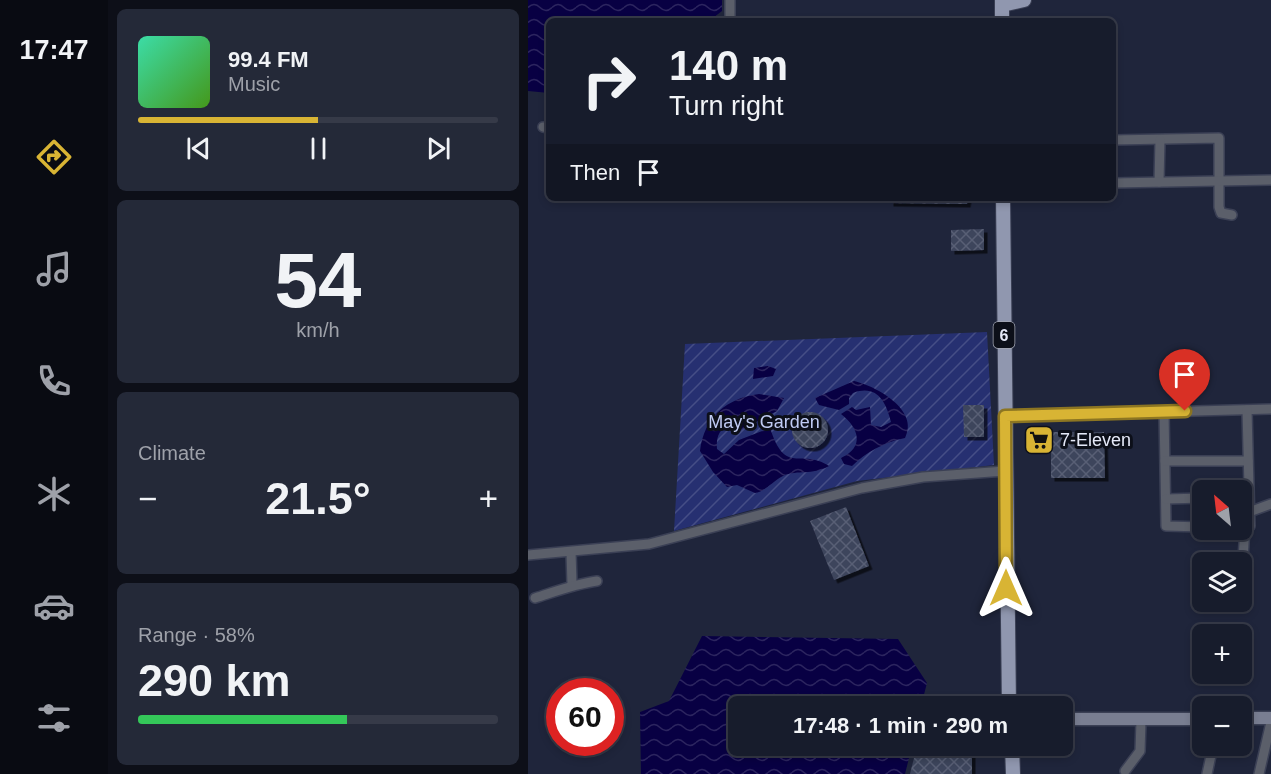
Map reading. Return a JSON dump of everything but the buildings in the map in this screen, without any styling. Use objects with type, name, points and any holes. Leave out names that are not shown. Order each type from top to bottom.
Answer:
[{"type":"main road","points":[[1002,3],[1024,0]]},
{"type":"main road","name":"6","points":[[1003,201],[1009,696]]},
{"type":"main road","points":[[1012,756],[1013,774]]},
{"type":"street","points":[[730,0],[730,18]]},
{"type":"street","points":[[1116,140],[1219,138],[1219,210],[1232,215]]},
{"type":"street","points":[[1159,182],[1160,140]]},
{"type":"street","points":[[1116,183],[1271,180]]},
{"type":"street","points":[[1005,416],[1271,409]]},
{"type":"street","points":[[1246,480],[1247,410]]},
{"type":"street","points":[[1164,412],[1166,526],[1192,527]]},
{"type":"street","points":[[1166,461],[1248,461]]},
{"type":"street","points":[[528,555],[649,544],[862,488],[923,477],[1005,471]]},
{"type":"street","points":[[1166,499],[1192,498]]},
{"type":"street","points":[[1252,511],[1271,504]]},
{"type":"street","points":[[571,552],[572,584]]},
{"type":"street","points":[[535,598],[569,588],[572,584],[597,581]]},
{"type":"street","points":[[1073,719],[1192,719]]},
{"type":"street","points":[[1252,719],[1271,720],[1259,774]]},
{"type":"street","points":[[1125,771],[1140,751],[1141,721]]},
{"type":"street","points":[[1207,774],[1211,756]]},
{"type":"green space","name":"May's Garden","points":[[987,332],[994,465],[857,481],[674,531],[685,344]]},
{"type":"water","points":[[528,0],[722,0],[722,11],[713,18],[546,18],[546,93],[528,91]]},
{"type":"water","points":[[768,366],[776,369],[773,376],[753,379],[754,368]]},
{"type":"water","points":[[854,381],[873,388],[893,401],[906,418],[908,428],[905,438],[876,448],[852,466],[844,464],[841,458],[854,448],[857,437],[852,425],[841,414],[852,407],[856,410],[870,407],[871,425],[881,427],[891,422],[883,402],[874,393],[861,391],[853,393],[849,398],[849,404],[839,410],[819,405],[815,398]]},
{"type":"water","points":[[759,394],[784,398],[777,411],[736,432],[730,425],[723,429],[718,437],[717,449],[724,454],[739,440],[770,428],[776,443],[788,457],[810,459],[829,466],[816,471],[783,476],[755,493],[737,485],[727,487],[713,472],[700,451],[702,439],[706,428],[719,411],[737,400]]},
{"type":"water","points":[[702,636],[898,639],[927,683],[924,696],[728,696],[728,756],[910,756],[905,774],[641,774],[640,712],[669,701]]},
{"type":"place","name":"7-Eleven","points":[[1039,440]]},
{"type":"route","points":[[1006,588],[1005,416],[1185,411]]}]
